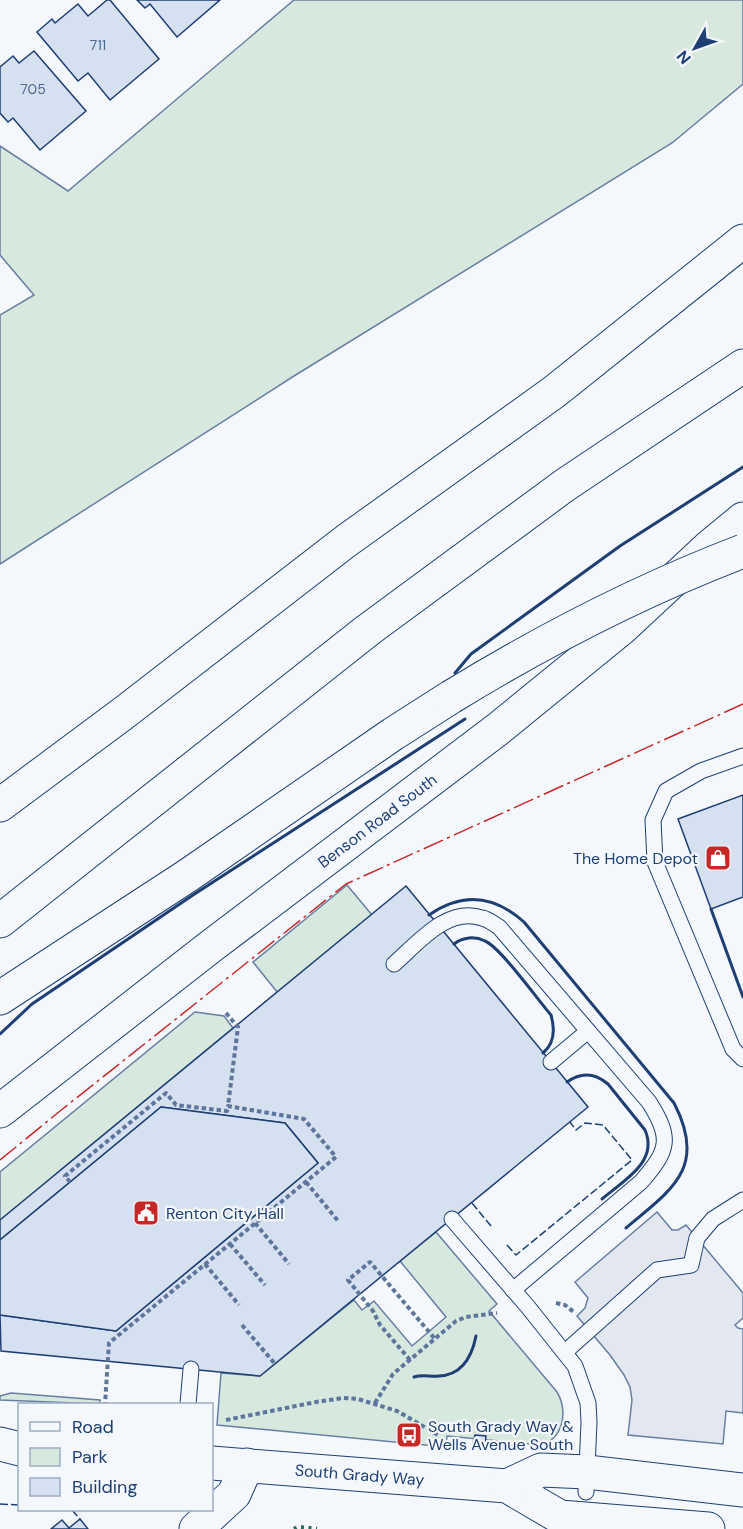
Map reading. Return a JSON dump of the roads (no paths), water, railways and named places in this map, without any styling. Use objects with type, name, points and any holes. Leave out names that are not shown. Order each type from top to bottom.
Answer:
[{"type":"main road","points":[[554,392],[743,241]]},
{"type":"main road","points":[[0,805],[125,712],[346,541],[554,392],[743,267]]},
{"type":"main road","points":[[0,921],[368,630],[565,485],[743,366]]},
{"type":"main road","name":"Benson Road South","points":[[0,1111],[210,947],[498,729],[622,628],[709,547],[743,519]]},
{"type":"main road","points":[[0,998],[187,876],[393,734],[506,663],[606,610],[743,551]]},
{"type":"main road","points":[[0,1444],[18,1448]]},
{"type":"main road","points":[[0,1458],[18,1454]]},
{"type":"main road","name":"South Grady Way","points":[[213,1462],[507,1486],[560,1516],[708,1529]]},
{"type":"main road","points":[[196,1529],[234,1494],[247,1465]]},
{"type":"main road","name":"South Grady Way","points":[[507,1486],[542,1470],[586,1482],[743,1490]]},
{"type":"lane","points":[[743,756],[701,771],[666,790],[653,820],[655,862],[733,1049],[743,1059]]},
{"type":"lane","points":[[394,964],[438,926],[451,919],[465,915],[482,918],[499,927],[649,1102],[661,1121],[665,1140],[659,1161],[641,1182],[513,1290]]},
{"type":"lane","points":[[551,1062],[588,1031]]},
{"type":"lane","points":[[565,1352],[657,1270],[691,1265],[697,1238],[713,1219],[743,1200]]},
{"type":"lane","points":[[452,1219],[575,1366],[588,1403],[586,1482]]},
{"type":"lane","points":[[188,1403],[191,1370]]},
{"type":"place","name":"The Home Depot","points":[[718,858]]},
{"type":"place","name":"Renton City Hall","points":[[146,1213]]},
{"type":"place","name":"South Grady Way & Wells Avenue South","points":[[409,1435]]}]
